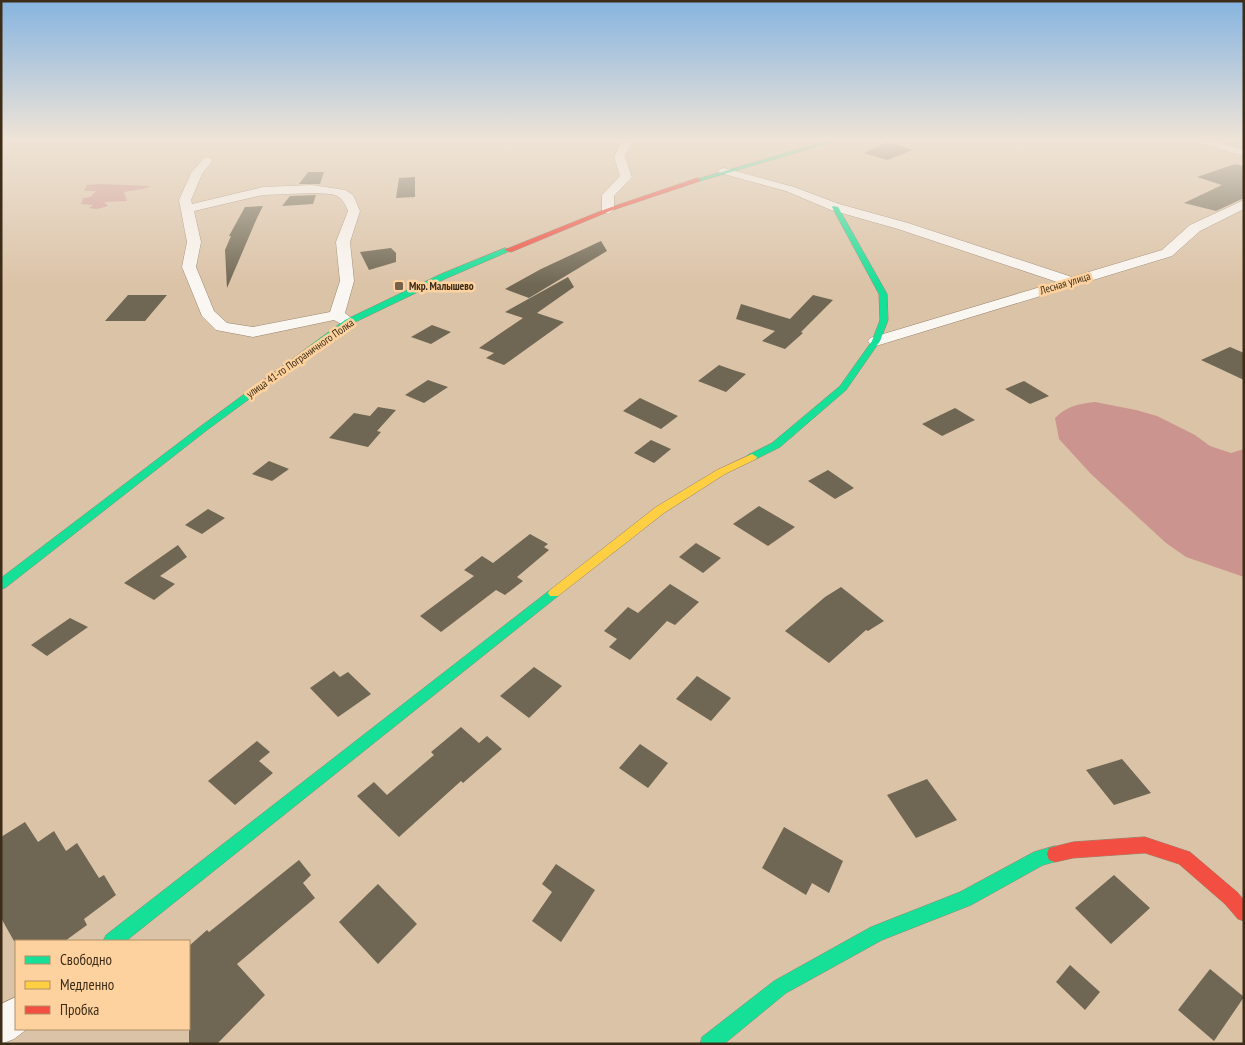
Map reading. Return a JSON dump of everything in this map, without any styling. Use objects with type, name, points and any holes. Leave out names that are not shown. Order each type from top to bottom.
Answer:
[{"type":"street","points":[[187,209],[263,192],[312,189],[341,192],[349,198],[354,211],[343,242],[347,281],[342,319],[253,332],[222,327],[207,313],[189,267],[194,242],[185,200],[190,188]]},
{"type":"street","points":[[608,210],[608,195],[615,188]]},
{"type":"street","name":"улица 41-го Пограничного Полка","points":[[1,585],[236,404],[342,319],[608,210],[676,188]]},
{"type":"street","points":[[785,188],[835,207],[903,226],[1070,281]]},
{"type":"street","name":"Лесная улица","points":[[876,341],[1166,253],[1195,228],[1244,204]]},
{"type":"street","points":[[113,940],[660,510],[721,472],[776,445],[844,388],[876,341],[884,320],[883,294],[835,207]]},
{"type":"street","points":[[709,1044],[788,982],[877,933],[965,899],[1040,858],[1073,850],[1145,845],[1184,858],[1231,898],[1244,913]]},
{"type":"street","points":[[1,1026],[15,1017]]},
{"type":"shaded area","points":[[86,188],[145,188],[124,192],[127,201],[104,202],[108,206],[97,209],[89,208],[93,205],[81,204],[83,198],[90,197],[96,191],[84,191]]},
{"type":"shaded area","points":[[1095,402],[1157,416],[1195,435],[1210,446],[1231,453],[1244,449],[1244,577],[1186,557],[1166,543],[1091,474],[1059,439],[1055,418],[1073,406]]},
{"type":"building","points":[[398,188],[415,188],[415,197],[396,198]]},
{"type":"building","points":[[1216,188],[1244,188],[1244,198],[1216,211],[1184,203]]},
{"type":"building","points":[[316,195],[313,204],[282,206],[290,196]]},
{"type":"building","points":[[263,206],[227,288],[225,250],[231,236],[229,236],[245,207]]},
{"type":"building","points":[[601,241],[607,251],[529,298],[505,289],[541,269]]},
{"type":"building","points":[[391,248],[396,253],[396,262],[369,270],[360,252]]},
{"type":"building","points":[[568,277],[574,287],[537,313],[564,322],[504,365],[486,358],[494,353],[479,348],[523,318],[505,312]]},
{"type":"building","points":[[128,295],[167,295],[145,321],[105,321]]},
{"type":"building","points":[[813,295],[833,300],[801,332],[803,333],[785,349],[762,341],[775,331],[736,319],[741,304],[790,319]]},
{"type":"building","points":[[432,325],[451,332],[431,344],[411,337]]},
{"type":"building","points":[[1230,347],[1244,353],[1244,380],[1201,360]]},
{"type":"building","points":[[719,365],[746,374],[726,392],[698,381]]},
{"type":"building","points":[[428,380],[448,387],[424,403],[405,395]]},
{"type":"building","points":[[1024,381],[1049,396],[1030,404],[1005,389]]},
{"type":"building","points":[[640,398],[678,416],[661,429],[623,411]]},
{"type":"building","points":[[378,407],[396,410],[377,431],[381,432],[368,447],[329,438],[354,413],[370,416]]},
{"type":"building","points":[[955,408],[975,420],[942,436],[922,424]]},
{"type":"building","points":[[651,440],[671,449],[654,463],[634,453]]},
{"type":"building","points":[[269,461],[289,469],[272,481],[252,474]]},
{"type":"building","points":[[828,470],[854,488],[835,499],[808,481]]},
{"type":"building","points":[[759,506],[795,527],[768,546],[733,524]]},
{"type":"building","points":[[208,509],[225,518],[202,534],[185,525]]},
{"type":"building","points":[[530,534],[548,544],[544,547],[549,550],[517,577],[523,581],[505,595],[496,590],[441,632],[420,616],[474,576],[464,570],[482,556],[493,563]]},
{"type":"building","points":[[696,543],[721,558],[703,573],[679,557]]},
{"type":"building","points":[[178,545],[187,557],[160,576],[175,584],[154,600],[124,583]]},
{"type":"building","points":[[670,584],[699,602],[675,625],[667,621],[630,660],[609,647],[617,639],[604,631],[628,607],[638,613]]},
{"type":"building","points":[[841,587],[884,621],[868,631],[866,630],[829,663],[785,631],[825,597]]},
{"type":"building","points":[[70,618],[88,627],[47,656],[31,645]]},
{"type":"building","points":[[534,667],[562,686],[529,718],[500,696]]},
{"type":"building","points":[[334,671],[340,677],[348,672],[371,694],[338,717],[310,688]]},
{"type":"building","points":[[697,676],[731,698],[711,721],[676,699]]},
{"type":"building","points":[[461,727],[479,743],[487,736],[502,749],[463,783],[461,781],[399,837],[357,796],[374,782],[387,795],[434,755],[431,752]]},
{"type":"building","points":[[257,741],[270,752],[259,761],[273,773],[235,805],[208,781]]},
{"type":"building","points":[[640,744],[668,763],[648,788],[619,768]]},
{"type":"building","points":[[1122,759],[1151,793],[1114,805],[1086,770]]},
{"type":"building","points":[[927,779],[957,820],[916,838],[887,795]]},
{"type":"building","points":[[25,822],[38,842],[54,831],[66,851],[77,843],[99,878],[104,875],[116,895],[84,919],[87,925],[66,940],[14,941],[1,918],[1,837]]},
{"type":"building","points":[[784,827],[843,861],[829,893],[812,883],[806,895],[762,868]]},
{"type":"building","points":[[299,860],[311,875],[303,883],[315,898],[237,964],[265,995],[217,1044],[189,1044],[190,945],[207,930],[209,932]]},
{"type":"building","points":[[556,864],[595,890],[561,942],[532,921],[552,892],[542,884]]},
{"type":"building","points":[[1114,875],[1150,908],[1111,944],[1075,908]]},
{"type":"building","points":[[378,884],[417,924],[378,964],[339,922]]},
{"type":"building","points":[[1070,965],[1100,992],[1085,1010],[1056,982]]},
{"type":"building","points":[[1210,969],[1244,997],[1214,1041],[1178,1010]]},
{"type":"traffic: fast","points":[[752,457],[776,445],[843,388],[876,341],[884,320],[883,294],[835,207]]},
{"type":"traffic: fast","points":[[1,585],[204,428],[348,322],[444,276],[508,250]]},
{"type":"traffic: fast","points":[[113,940],[554,593]]},
{"type":"traffic: fast","points":[[709,1044],[780,987],[877,933],[965,899],[1040,858],[1055,854]]},
{"type":"traffic: slow","points":[[554,593],[660,510],[721,472],[752,457]]},
{"type":"traffic: jam","points":[[508,250],[608,210],[675,188]]},
{"type":"traffic: jam","points":[[1055,854],[1073,850],[1145,845],[1184,858],[1231,898],[1244,913]]},
{"type":"place","name":"Мкр. Малышево","points":[[399,286]]}]
